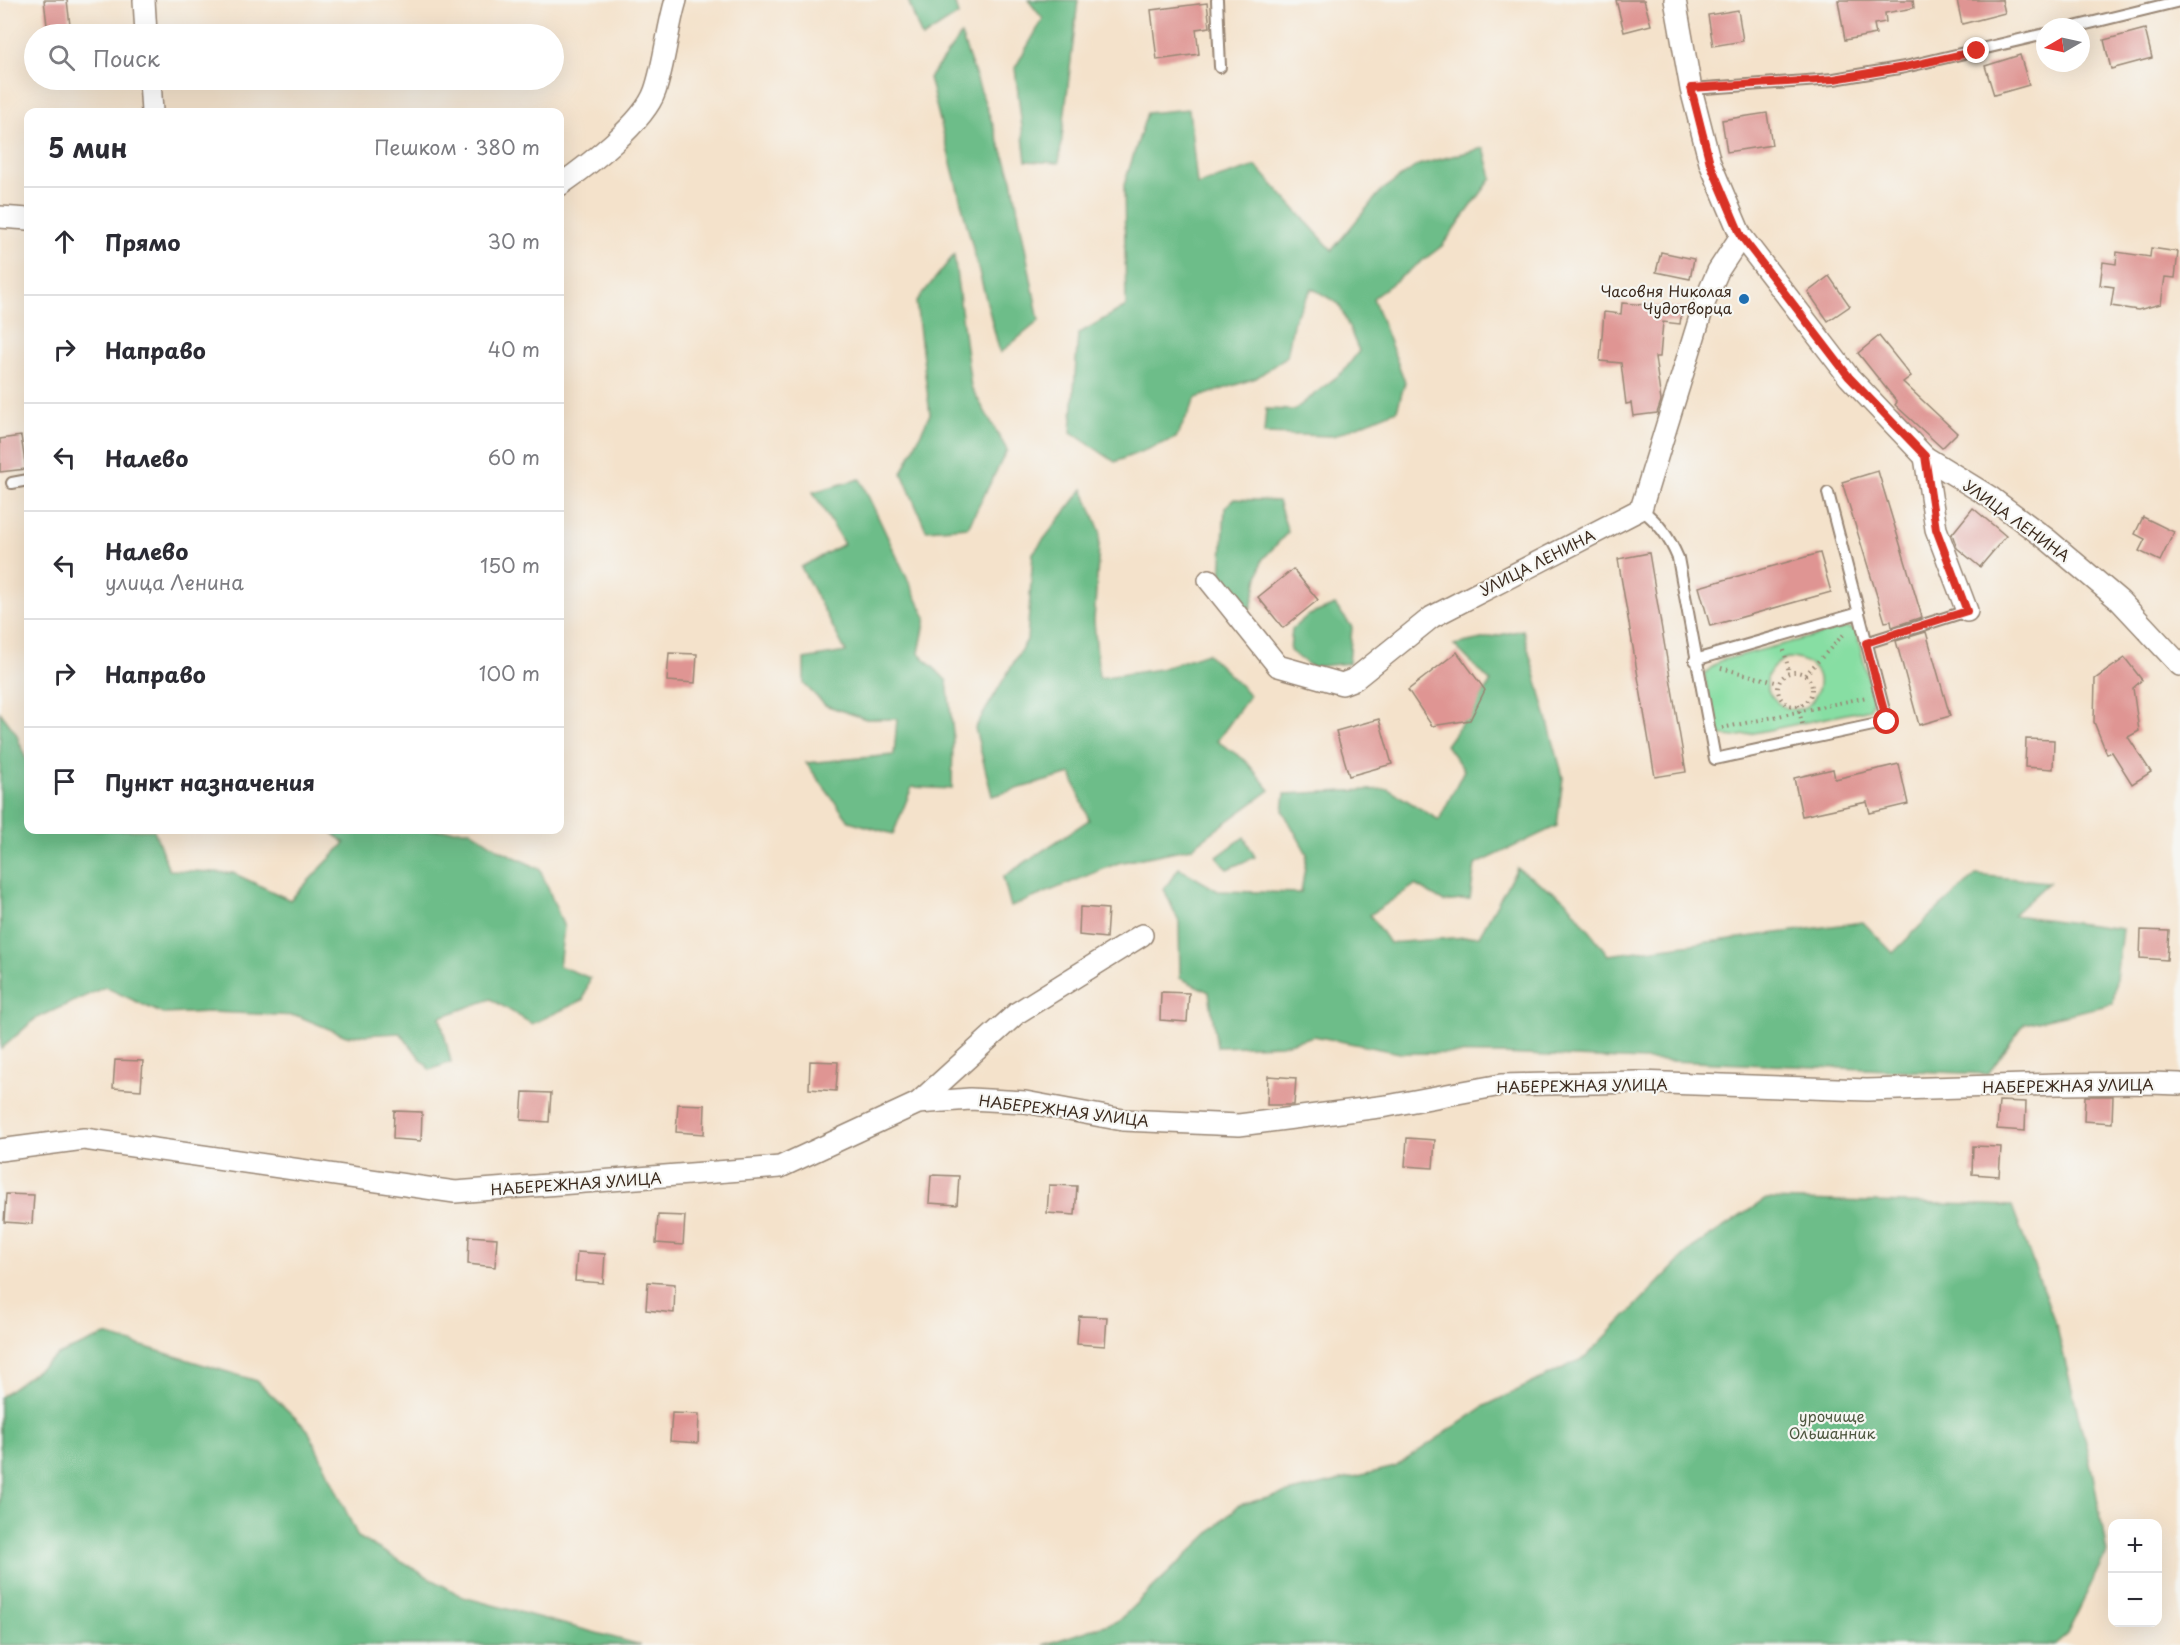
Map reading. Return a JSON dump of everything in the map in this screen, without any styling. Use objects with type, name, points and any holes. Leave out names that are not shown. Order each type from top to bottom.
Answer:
[{"type":"street","points":[[144,0],[145,24]]},
{"type":"street","points":[[564,182],[616,140],[638,118],[654,93],[676,0]]},
{"type":"street","name":"УЛИЦА ЛЕНИНА","points":[[1675,0],[1691,88],[1710,163],[1741,236],[1849,377],[1925,456],[1990,497],[2048,540],[2120,601],[2180,664]]},
{"type":"street","points":[[151,90],[152,108]]},
{"type":"street","points":[[0,217],[24,219]]},
{"type":"street","points":[[1641,509],[1705,301],[1719,271],[1741,236]]},
{"type":"street","points":[[1925,456],[1936,529],[1967,611]]},
{"type":"street","name":"УЛИЦА ЛЕНИНА","points":[[1209,580],[1278,666],[1342,684],[1355,679],[1432,617],[1641,509]]},
{"type":"street","points":[[918,1103],[1017,1012],[1142,935]]},
{"type":"street","name":"НАБЕРЕЖНАЯ УЛИЦА","points":[[0,1150],[84,1139],[455,1192],[780,1167],[918,1103],[970,1099],[1025,1102],[1123,1120],[1239,1125],[1387,1106],[1501,1085],[1637,1082],[1867,1090],[2103,1083],[2180,1084]]},
{"type":"lane","points":[[1217,0],[1220,67]]},
{"type":"lane","points":[[2090,23],[2180,2]]},
{"type":"lane","points":[[1691,88],[1834,79],[1905,67],[2036,36]]},
{"type":"lane","points":[[12,483],[24,481]]},
{"type":"lane","points":[[1641,509],[1655,520],[1665,533],[1678,558],[1715,759],[1887,722],[1828,493]]},
{"type":"lane","points":[[1866,643],[1967,611]]},
{"type":"lane","points":[[1695,660],[1859,615]]},
{"type":"path","points":[[1805,675],[1859,615]]},
{"type":"path","points":[[1780,636],[1789,672]]},
{"type":"path","points":[[1695,660],[1779,683]]},
{"type":"path","points":[[1789,672],[1800,672],[1805,675],[1812,691],[1807,700],[1798,705],[1787,704],[1778,691],[1779,683],[1789,672]]},
{"type":"path","points":[[1709,730],[1880,695]]},
{"type":"path","points":[[1798,705],[1806,740]]},
{"type":"green space","points":[[908,0],[954,0],[958,15],[922,38]]},
{"type":"green space","points":[[1028,0],[1078,0],[1059,163],[1026,161],[1015,68],[1043,19]]},
{"type":"green space","points":[[961,35],[1012,179],[1039,321],[1000,353],[929,78]]},
{"type":"green space","points":[[1189,109],[1197,185],[1256,166],[1332,250],[1381,191],[1418,165],[1484,148],[1492,178],[1442,246],[1373,298],[1405,382],[1397,410],[1333,436],[1264,434],[1266,409],[1294,410],[1344,371],[1359,351],[1339,304],[1312,288],[1294,319],[1287,356],[1256,378],[1196,398],[1176,438],[1115,462],[1071,432],[1078,334],[1126,306],[1124,185],[1147,113]]},
{"type":"green space","points":[[954,255],[971,387],[1007,450],[968,527],[926,530],[902,473],[930,414],[916,302]]},
{"type":"green space","points":[[860,479],[926,618],[919,653],[947,681],[953,733],[952,789],[912,787],[893,834],[849,821],[806,763],[894,755],[897,719],[866,719],[825,705],[804,684],[804,659],[846,652],[801,567],[844,544],[813,492]]},
{"type":"green space","points":[[1083,489],[1100,531],[1094,621],[1099,678],[1160,669],[1207,653],[1250,695],[1217,741],[1245,760],[1270,790],[1191,848],[1118,863],[1011,907],[1003,877],[1089,820],[1071,774],[992,796],[975,728],[1027,640],[1033,553]]},
{"type":"green space","points":[[1234,499],[1278,501],[1288,532],[1262,560],[1251,608],[1238,610],[1221,581],[1225,507]]},
{"type":"green space","points":[[1335,605],[1352,627],[1349,663],[1312,667],[1290,651],[1292,629],[1307,616]]},
{"type":"green space","points":[[1845,628],[1856,630],[1873,698],[1870,709],[1735,737],[1716,735],[1704,674],[1719,661]],"holes":[[[1787,658],[1807,663],[1819,677],[1817,692],[1809,704],[1798,709],[1786,708],[1776,701],[1769,692],[1767,680],[1772,668]]]},
{"type":"green space","points":[[1523,630],[1563,777],[1557,826],[1475,865],[1470,899],[1444,902],[1415,885],[1370,915],[1389,943],[1479,936],[1517,868],[1566,900],[1608,955],[1863,922],[1893,953],[1976,875],[2049,882],[2013,915],[2122,929],[2113,1004],[2024,1024],[1988,1074],[1501,1054],[1400,1053],[1314,1036],[1281,1045],[1217,1047],[1209,992],[1180,978],[1179,922],[1164,889],[1179,868],[1218,891],[1301,893],[1307,854],[1283,811],[1285,794],[1388,789],[1439,820],[1464,770],[1446,745],[1491,682],[1454,645]]},
{"type":"green space","points":[[0,712],[16,733],[24,754],[24,834],[156,834],[169,870],[233,873],[290,900],[345,843],[334,834],[476,834],[500,850],[540,869],[564,927],[559,966],[590,978],[583,1000],[532,1024],[491,999],[440,1017],[451,1062],[430,1070],[400,1033],[346,1036],[298,1016],[211,1012],[163,1014],[105,987],[35,1019],[1,1049]]},
{"type":"green space","points":[[1244,837],[1255,857],[1227,869],[1217,857]]},
{"type":"green space","name":"урочище Ольшанник","points":[[1766,1199],[2012,1206],[2057,1328],[2093,1475],[2107,1553],[2067,1634],[2054,1645],[1043,1645],[1118,1621],[1239,1505],[1395,1467],[1485,1406],[1586,1357],[1692,1248]]},
{"type":"green space","points":[[106,1335],[257,1381],[308,1430],[358,1537],[463,1597],[641,1645],[0,1645],[0,1397],[58,1355]]},
{"type":"building","points":[[44,0],[67,0],[70,24],[47,24]]},
{"type":"building","points":[[1616,0],[1644,0],[1651,25],[1624,32]]},
{"type":"building","points":[[1838,0],[1913,0],[1914,8],[1885,13],[1886,22],[1874,24],[1876,34],[1845,40]]},
{"type":"building","points":[[1957,0],[2002,0],[2005,13],[1962,24]]},
{"type":"building","points":[[1207,3],[1210,27],[1196,29],[1199,54],[1157,60],[1151,10]]},
{"type":"building","points":[[1738,10],[1743,41],[1713,46],[1708,15]]},
{"type":"building","points":[[2145,29],[2152,58],[2111,69],[2104,40]]},
{"type":"building","points":[[2020,55],[2029,85],[1994,95],[1985,66]]},
{"type":"building","points":[[1767,113],[1772,145],[1727,152],[1722,120]]},
{"type":"building","points":[[2151,248],[2178,252],[2175,278],[2165,277],[2161,304],[2138,310],[2111,306],[2114,287],[2100,285],[2103,262],[2116,264],[2117,252],[2150,257]]},
{"type":"building","points":[[1661,252],[1694,259],[1690,279],[1656,272]]},
{"type":"building","points":[[1829,276],[1850,306],[1828,321],[1808,292]]},
{"type":"building","points":[[1622,303],[1682,308],[1680,324],[1663,322],[1660,357],[1655,357],[1661,401],[1657,413],[1633,416],[1631,403],[1626,404],[1621,363],[1600,361],[1604,312],[1621,314]]},
{"type":"building","points":[[1879,336],[1911,376],[1903,382],[1957,433],[1942,448],[1895,405],[1897,402],[1858,353]]},
{"type":"building","points":[[21,436],[24,469],[0,472],[0,439]]},
{"type":"building","points":[[1878,471],[1922,617],[1892,627],[1891,621],[1885,622],[1842,482]]},
{"type":"building","points":[[1973,508],[2006,536],[1980,567],[1957,548],[1952,534]]},
{"type":"building","points":[[2143,517],[2174,532],[2160,561],[2139,551],[2145,539],[2135,534]]},
{"type":"building","points":[[1649,553],[1686,772],[1655,777],[1618,559]]},
{"type":"building","points":[[1820,553],[1831,592],[1710,626],[1699,587]]},
{"type":"building","points":[[1293,569],[1318,600],[1283,628],[1258,597]]},
{"type":"building","points":[[1926,632],[1950,716],[1919,725],[1896,641]]},
{"type":"building","points":[[1457,652],[1485,690],[1470,720],[1432,726],[1408,690]]},
{"type":"building","points":[[669,653],[697,654],[695,683],[667,681]]},
{"type":"building","points":[[2125,658],[2142,680],[2133,688],[2139,731],[2128,737],[2151,772],[2132,784],[2112,752],[2107,754],[2094,722],[2095,679]]},
{"type":"building","points":[[1379,719],[1392,764],[1349,776],[1336,731]]},
{"type":"building","points":[[2026,739],[2054,740],[2053,769],[2025,767]]},
{"type":"building","points":[[1899,764],[1908,804],[1870,813],[1867,802],[1802,816],[1794,778],[1833,769],[1835,779]]},
{"type":"building","points":[[1080,907],[1108,909],[1106,938],[1079,935]]},
{"type":"building","points":[[2141,930],[2169,931],[2167,960],[2140,958]]},
{"type":"building","points":[[1161,992],[1189,993],[1187,1022],[1160,1020]]},
{"type":"building","points":[[115,1060],[143,1061],[141,1090],[113,1088]]},
{"type":"building","points":[[810,1061],[838,1062],[836,1091],[809,1089]]},
{"type":"building","points":[[1268,1076],[1296,1078],[1294,1105],[1267,1105]]},
{"type":"building","points":[[523,1092],[551,1093],[549,1122],[521,1120]]},
{"type":"building","points":[[2085,1096],[2113,1096],[2112,1123],[2084,1121]]},
{"type":"building","points":[[1999,1101],[2026,1102],[2025,1131],[1997,1129]]},
{"type":"building","points":[[678,1104],[705,1105],[704,1134],[676,1132]]},
{"type":"building","points":[[394,1111],[422,1112],[421,1141],[393,1139]]},
{"type":"building","points":[[1407,1138],[1435,1140],[1433,1168],[1405,1166]]},
{"type":"building","points":[[1973,1146],[2001,1147],[1999,1176],[1972,1174]]},
{"type":"building","points":[[931,1175],[959,1176],[957,1205],[929,1203]]},
{"type":"building","points":[[1049,1185],[1077,1186],[1075,1215],[1047,1213]]},
{"type":"building","points":[[6,1194],[34,1195],[32,1224],[4,1222]]},
{"type":"building","points":[[658,1215],[685,1216],[683,1245],[656,1243]]},
{"type":"building","points":[[469,1236],[497,1238],[495,1267],[468,1264]]},
{"type":"building","points":[[577,1252],[605,1254],[603,1283],[575,1281]]},
{"type":"building","points":[[648,1282],[675,1284],[674,1313],[646,1310]]},
{"type":"building","points":[[1079,1316],[1107,1317],[1105,1346],[1077,1344]]},
{"type":"building","points":[[672,1413],[699,1414],[698,1443],[670,1441]]},
{"type":"place","name":"Часовня Николая Чудотворца","points":[[1744,299]]},
{"type":"route","points":[[1887,722],[1866,643],[1967,611],[1936,529],[1925,456],[1849,377],[1741,236],[1710,163],[1691,88],[1834,79],[1905,67],[1977,51]]}]
